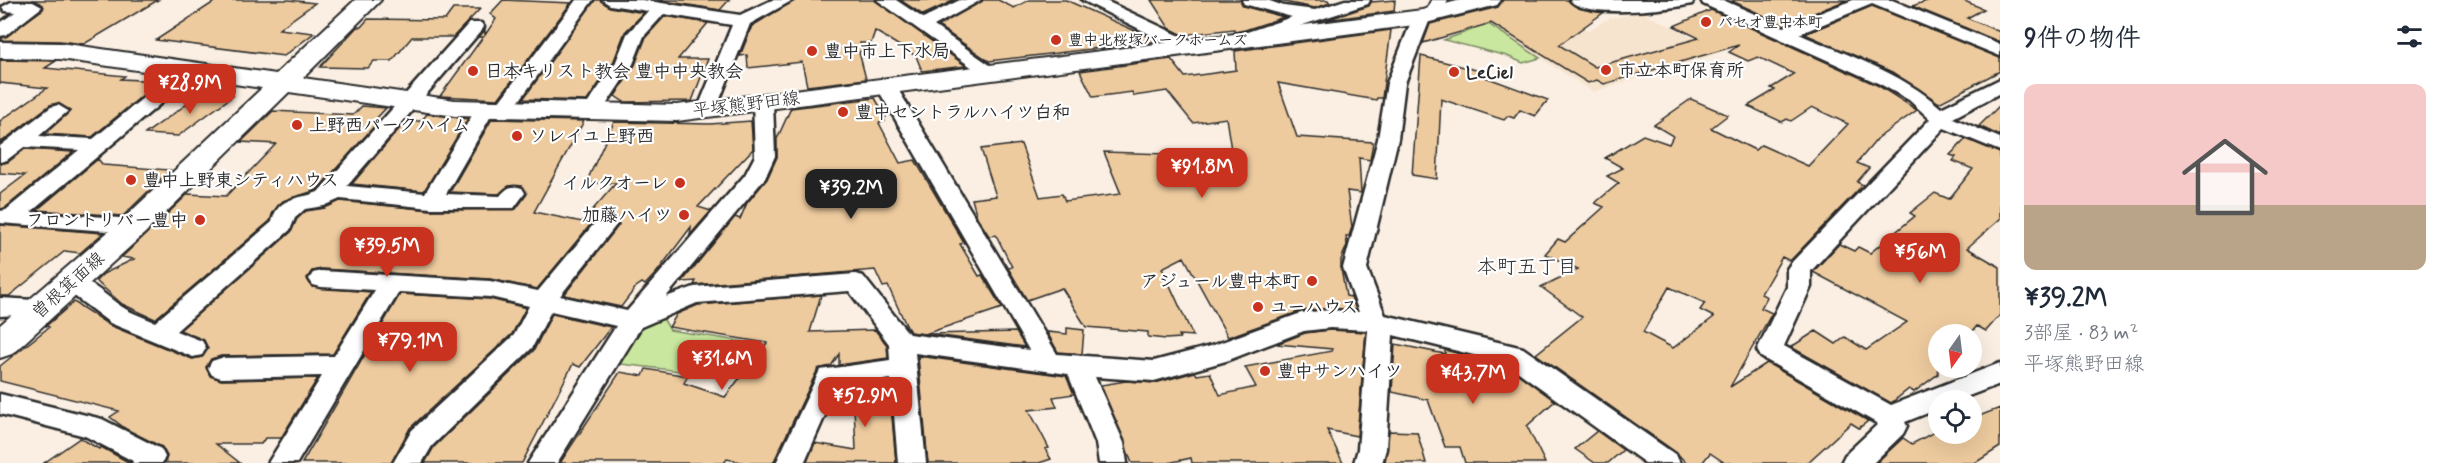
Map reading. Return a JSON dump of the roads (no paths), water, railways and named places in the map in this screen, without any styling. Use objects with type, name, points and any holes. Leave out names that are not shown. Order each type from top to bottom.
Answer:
[{"type":"street","name":"曽根箕面線","points":[[0,345],[134,226],[369,0]]},
{"type":"street","points":[[431,201],[495,108],[585,0]]},
{"type":"street","points":[[610,0],[742,21],[785,0]]},
{"type":"street","points":[[885,0],[924,24],[991,72]]},
{"type":"street","points":[[924,24],[973,0]]},
{"type":"street","points":[[1090,0],[1187,46]]},
{"type":"street","points":[[1250,0],[1282,11],[1320,15]]},
{"type":"street","name":"平塚熊野田線","points":[[0,50],[60,51],[455,108],[677,112],[1247,38],[1490,0]]},
{"type":"street","points":[[1578,0],[1615,7],[1655,8],[1686,0]]},
{"type":"street","points":[[1709,0],[1887,80],[1916,96],[1943,121],[2000,145]]},
{"type":"street","points":[[1827,0],[1845,8]]},
{"type":"street","points":[[1783,34],[1868,0]]},
{"type":"street","points":[[1877,0],[2000,51]]},
{"type":"street","points":[[1247,38],[1320,15],[1352,1]]},
{"type":"street","points":[[0,31],[33,8],[11,7]]},
{"type":"street","points":[[593,110],[624,64],[636,34],[660,8]]},
{"type":"street","points":[[1368,463],[1372,449],[1378,322],[1354,268],[1388,139],[1396,83],[1431,11]]},
{"type":"street","points":[[706,110],[742,21]]},
{"type":"street","points":[[326,197],[475,27]]},
{"type":"street","points":[[6,217],[99,145],[189,70]]},
{"type":"street","points":[[1855,463],[1893,426],[1889,417],[1770,350],[1800,287],[1799,269],[1943,121],[1948,112],[2000,85]]},
{"type":"street","points":[[886,86],[1049,362]]},
{"type":"street","points":[[542,463],[632,321],[754,178],[765,156],[763,102]]},
{"type":"street","points":[[0,156],[58,111]]},
{"type":"street","points":[[20,141],[99,145]]},
{"type":"street","points":[[158,333],[282,225],[284,216],[299,202],[326,197],[338,192],[431,201],[506,203],[514,192]]},
{"type":"street","points":[[6,217],[134,226]]},
{"type":"street","points":[[407,463],[422,438],[523,341],[544,301],[606,224]]},
{"type":"street","points":[[321,279],[490,289],[632,321],[694,295],[855,282],[902,355],[912,463]]},
{"type":"street","points":[[282,463],[392,283]]},
{"type":"street","points":[[67,285],[81,289],[119,316],[193,348]]},
{"type":"street","points":[[0,307],[42,307]]},
{"type":"street","points":[[790,463],[829,377],[902,355],[1049,362],[1154,371],[1217,354],[1301,322],[1330,319],[1378,322],[1514,355],[1666,463]]},
{"type":"street","points":[[221,368],[341,366]]},
{"type":"street","points":[[1077,366],[1110,442],[1113,463]]},
{"type":"street","points":[[1889,417],[2000,373]]},
{"type":"street","points":[[0,404],[92,426],[150,457],[146,463]]},
{"type":"place","name":"パセオ豊中本町","points":[[1706,22]]},
{"type":"place","name":"豊中北桜塚バークホームズ","points":[[1056,40]]},
{"type":"place","name":"豊中市上下水局","points":[[812,51]]},
{"type":"place","name":"市立本町保育所","points":[[1606,70]]},
{"type":"place","name":"日本キリスト教会 豊中中央教会","points":[[473,71]]},
{"type":"place","name":"LeCiel","points":[[1454,72]]},
{"type":"place","name":"豊中セントラルハイツ白和","points":[[843,112]]},
{"type":"place","name":"上野西パークハイム","points":[[297,125]]},
{"type":"place","name":"ソレイユ上野西","points":[[517,136]]},
{"type":"place","name":"豊中上野東シティハウス","points":[[131,180]]},
{"type":"place","name":"イルクオーレ","points":[[680,183]]},
{"type":"place","name":"加藤ハイツ","points":[[684,215]]},
{"type":"place","name":"フロントリバー豊中","points":[[200,220]]},
{"type":"place","name":"アジュール豊中本町","points":[[1312,281]]},
{"type":"place","name":"ユーハウス","points":[[1258,307]]},
{"type":"place","name":"豊中サンハイツ","points":[[1265,371]]},
{"type":"district","name":"本町五丁目","points":[[1527,266]]}]
